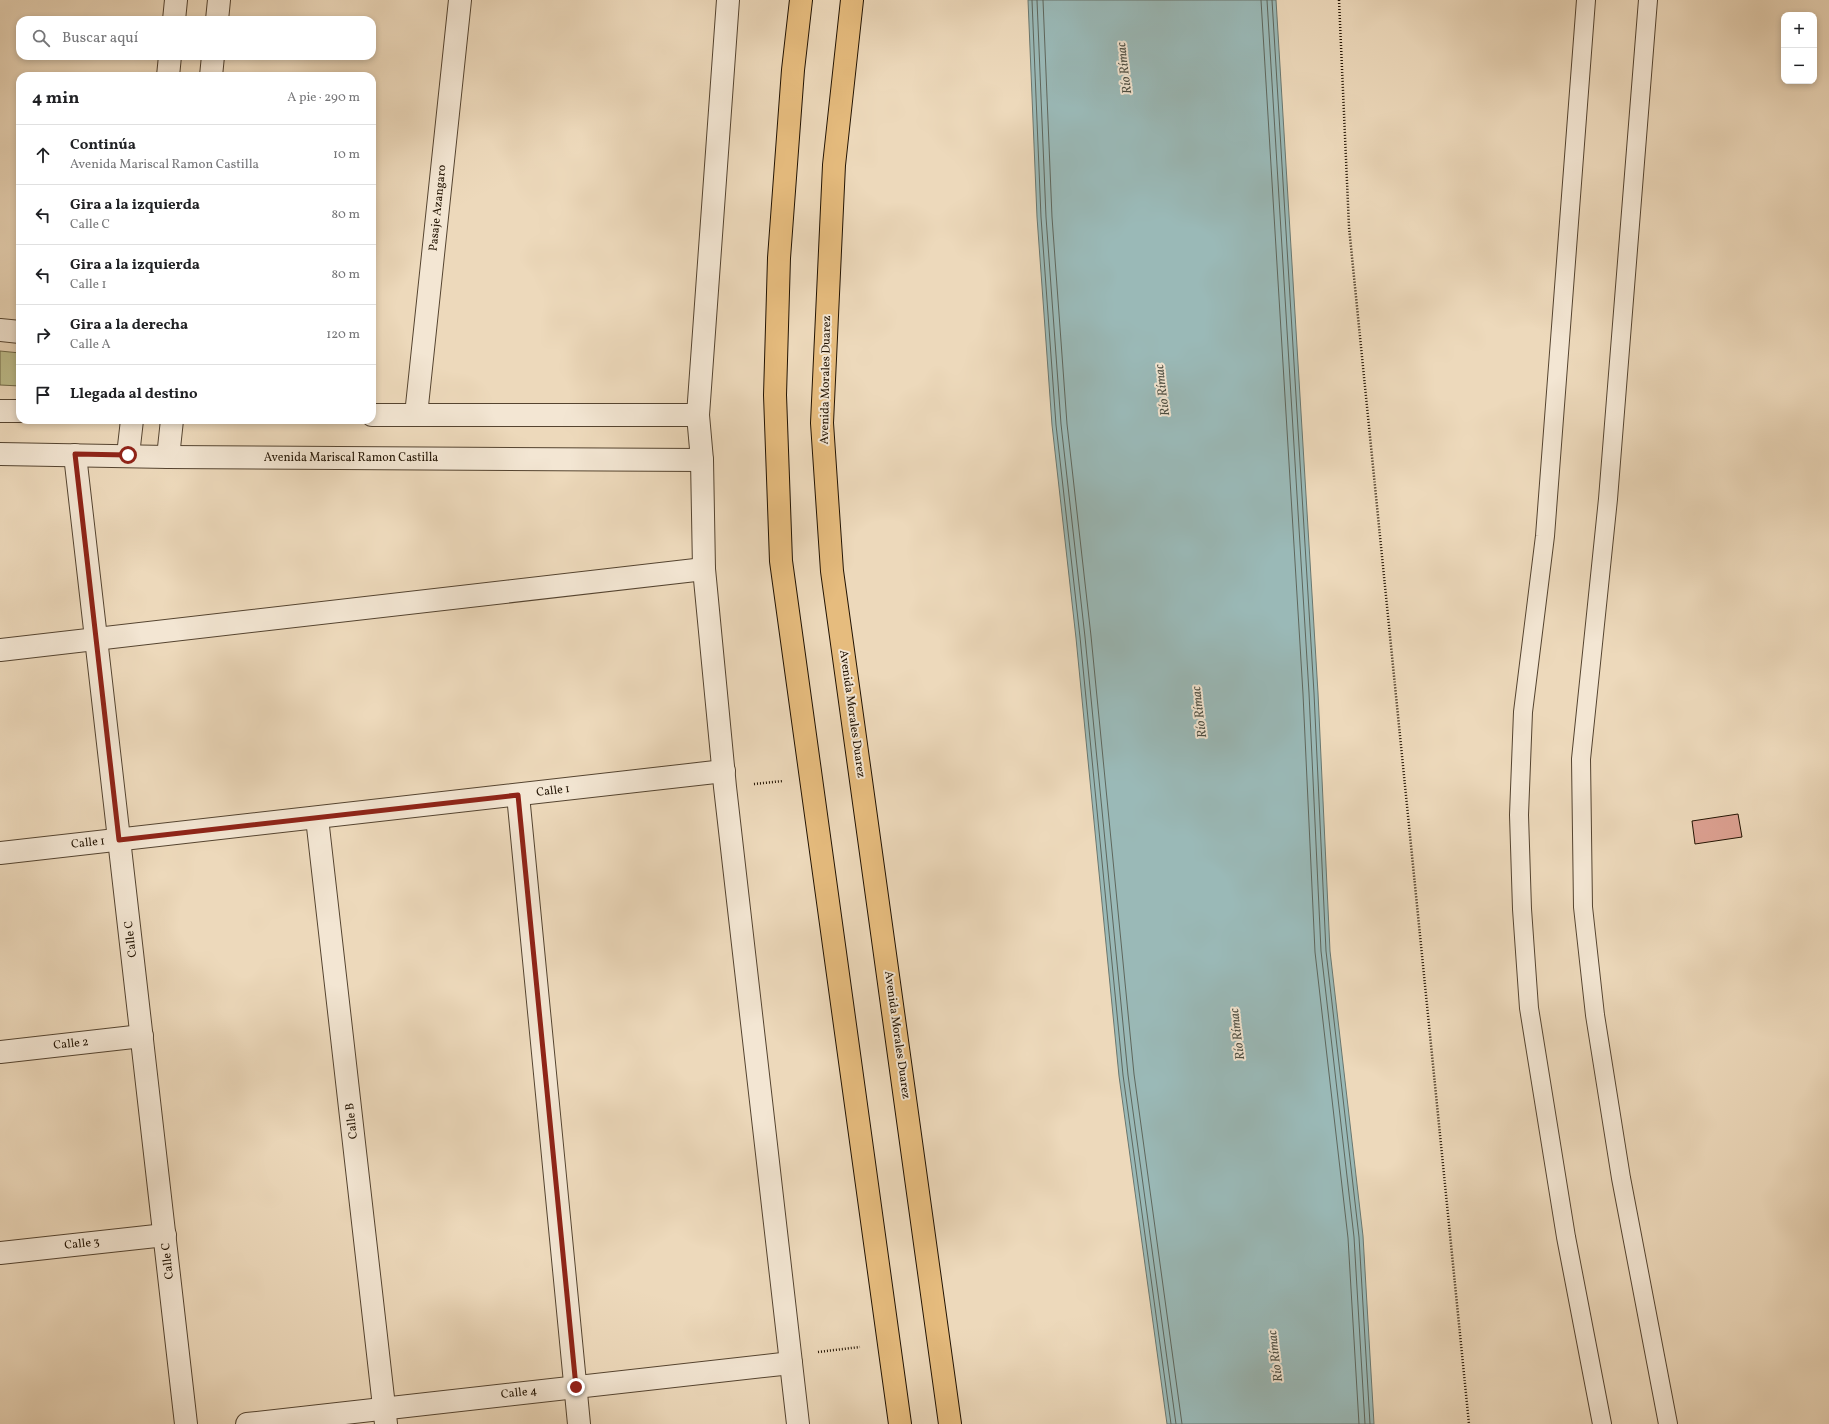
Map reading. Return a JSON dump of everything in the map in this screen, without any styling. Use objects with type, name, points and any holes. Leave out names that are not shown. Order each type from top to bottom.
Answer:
[{"type":"highway","points":[[800,0],[778,258],[776,395],[781,561],[900,1424]]},
{"type":"highway","name":"Avenida Morales Duarez","points":[[852,0],[834,165],[822,423],[832,571],[950,1424]]},
{"type":"street","points":[[174,16],[176,0]]},
{"type":"street","points":[[217,16],[219,0]]},
{"type":"street","name":"Pasaje Azangaro","points":[[416,415],[460,0]]},
{"type":"street","points":[[728,0],[698,415],[702,460],[704,569],[725,779],[798,1424]]},
{"type":"street","points":[[168,72],[170,60]]},
{"type":"street","points":[[211,72],[213,60]]},
{"type":"street","points":[[0,330],[16,332]]},
{"type":"street","points":[[0,411],[16,411]]},
{"type":"street","points":[[376,415],[698,415]]},
{"type":"street","points":[[128,455],[132,424]]},
{"type":"street","points":[[168,457],[172,424]]},
{"type":"street","name":"Avenida Mariscal Ramon Castilla","points":[[0,454],[75,454],[168,457],[702,460]]},
{"type":"street","name":"Calle C","points":[[75,454],[186,1424]]},
{"type":"street","points":[[0,650],[704,569]]},
{"type":"street","name":"Calle 1","points":[[0,853],[518,795],[725,779]]},
{"type":"street","points":[[518,795],[580,1424]]},
{"type":"street","name":"Calle B","points":[[318,818],[385,1416]]},
{"type":"street","name":"Calle 2","points":[[0,1052],[142,1036]]},
{"type":"street","name":"Calle 3","points":[[0,1254],[165,1235]]},
{"type":"street","name":"Calle 4","points":[[247,1424],[385,1416],[576,1387],[791,1360]]},
{"type":"lane","points":[[1586,0],[1545,536],[1523,712],[1519,815],[1522,909],[1529,1008],[1566,1237],[1602,1424]]},
{"type":"lane","points":[[1648,0],[1608,499],[1581,759],[1583,907],[1595,1015],[1620,1170],[1668,1424]]},
{"type":"path","points":[[1339,0],[1349,227],[1468,1424]]},
{"type":"path","points":[[725,779],[810,778]]},
{"type":"path","points":[[791,1360],[888,1343]]},
{"type":"green space","points":[[0,351],[16,353],[16,386],[0,385]]},
{"type":"water","name":"Río Rímac","points":[[1028,0],[1276,0],[1318,693],[1330,951],[1363,1236],[1374,1424],[1167,1424],[1119,1076],[1076,638],[1052,425],[1037,217]]},
{"type":"building","points":[[1738,814],[1742,837],[1695,844],[1692,821]]},
{"type":"route","points":[[128,455],[75,454],[119,840],[518,795],[576,1387]]}]
